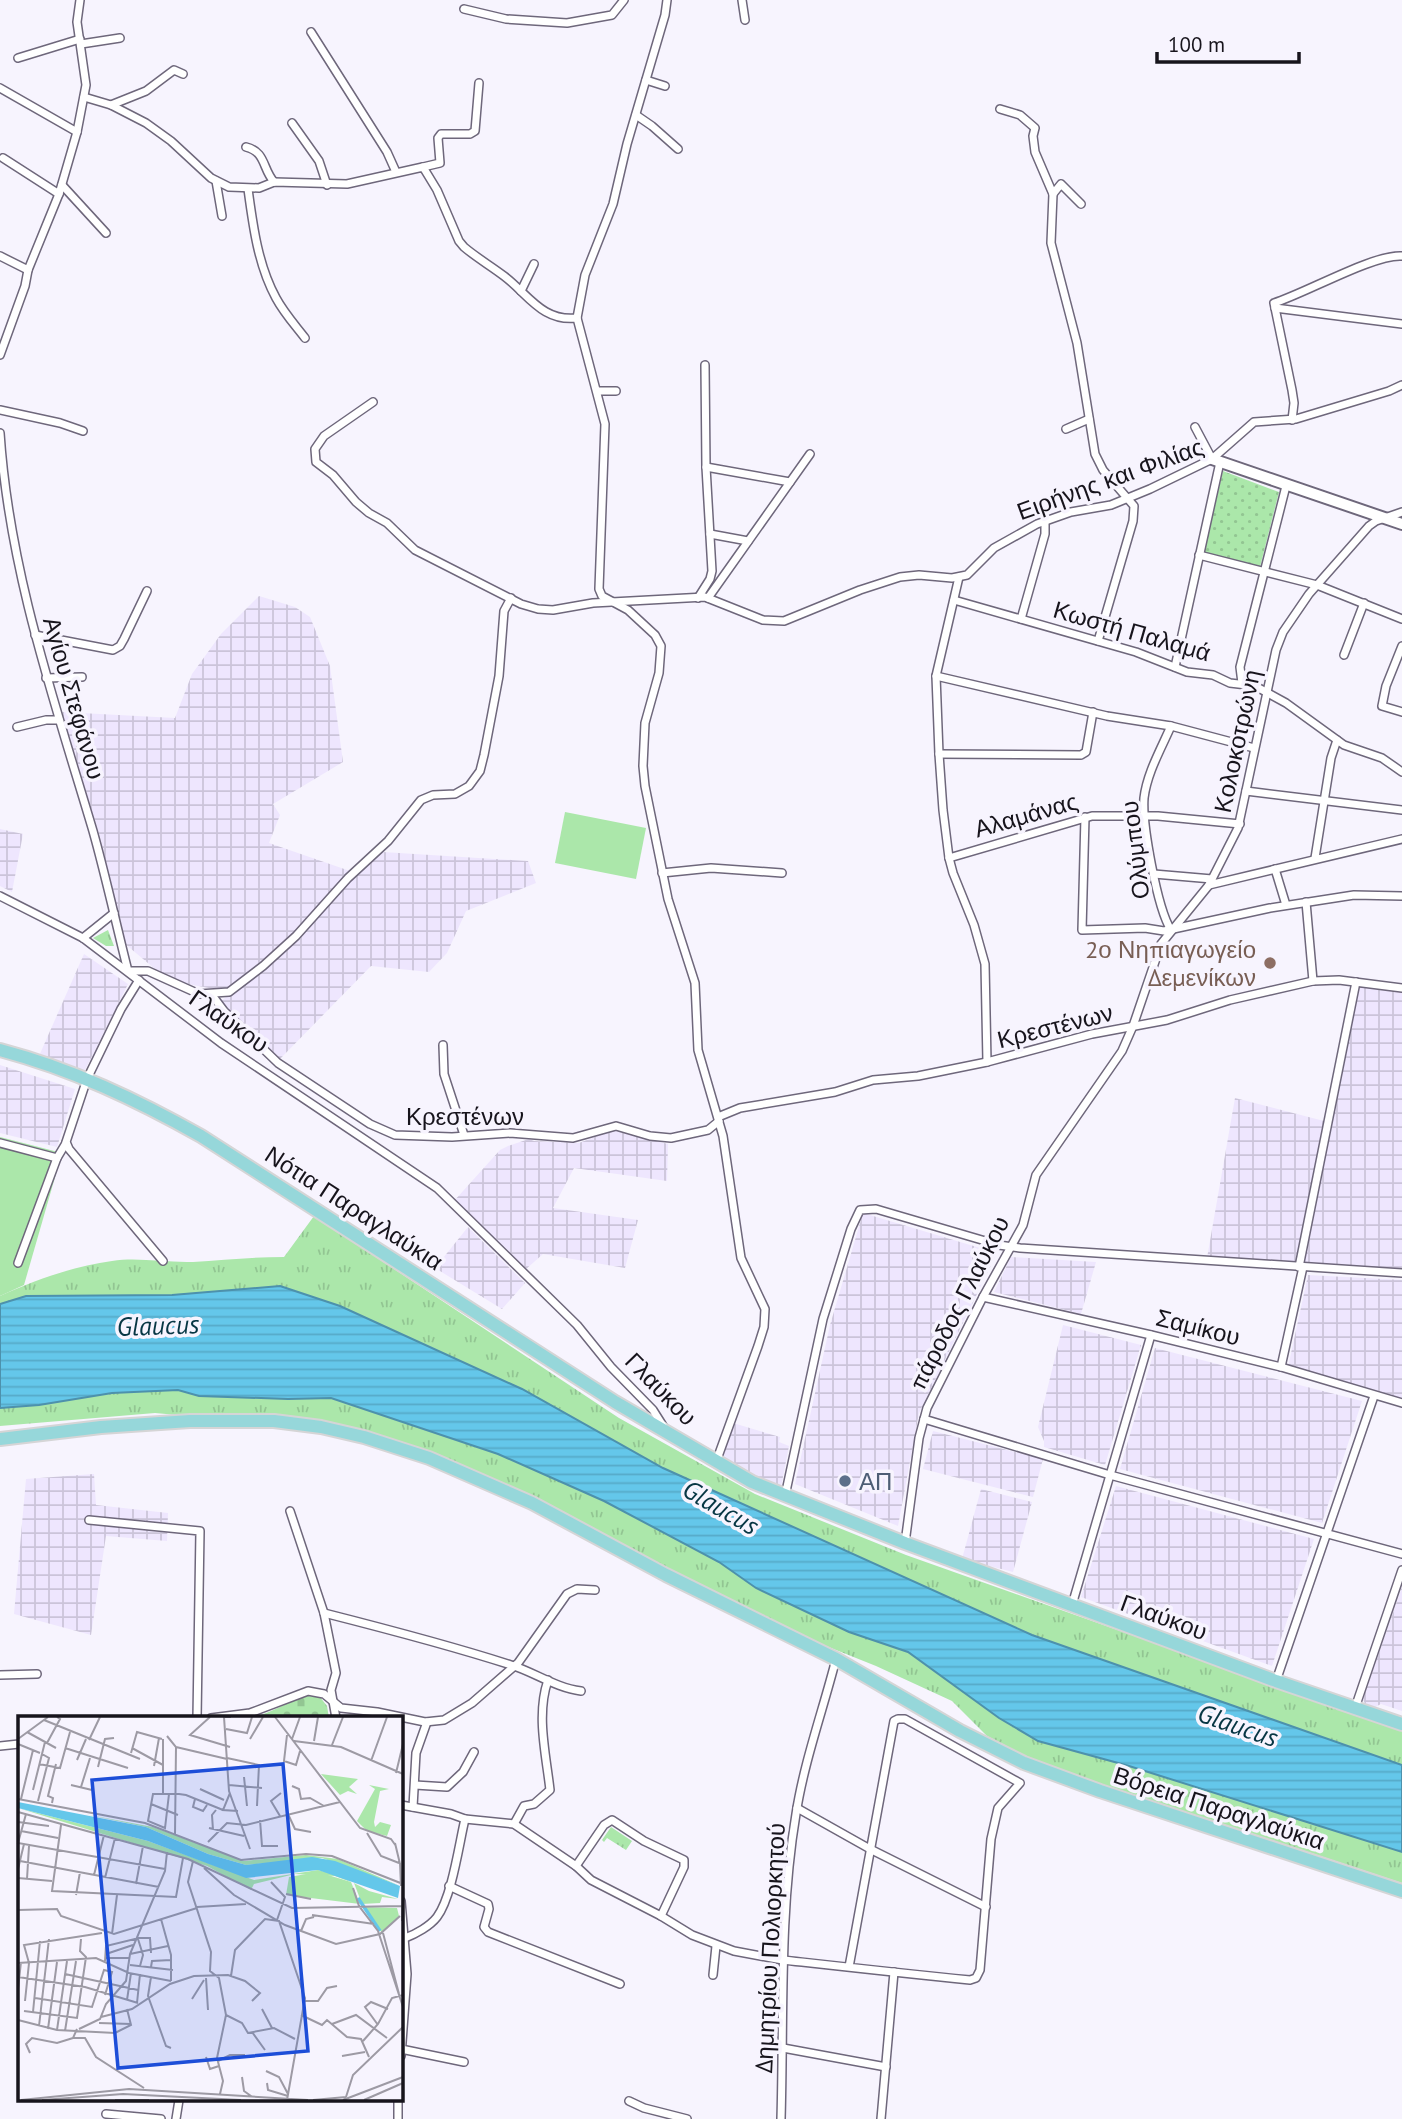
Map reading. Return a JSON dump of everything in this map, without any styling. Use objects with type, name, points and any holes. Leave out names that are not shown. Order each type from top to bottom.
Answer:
[{"type":"main road","name":"Νότια Παραγλαύκια","points":[[0,1049],[87,1079],[151,1108],[251,1166],[669,1435]]},
{"type":"main road","name":"Βόρεια Παραγλαύκια","points":[[0,1439],[153,1422],[274,1421],[321,1427],[364,1437],[429,1458],[532,1503],[688,1586],[836,1659],[960,1731],[1024,1763],[1100,1791],[1402,1891]]},
{"type":"main road","name":"Γλαύκου","points":[[669,1435],[785,1496],[1276,1681],[1402,1724]]},
{"type":"street","points":[[0,355],[25,286],[28,270],[62,185],[77,132],[86,80],[76,17],[80,0]]},
{"type":"street","points":[[464,9],[506,19],[567,23],[612,15],[624,0]]},
{"type":"street","points":[[667,0],[613,204],[584,275],[577,318],[598,391],[605,428],[598,584],[601,595],[628,610],[654,633],[661,646],[661,668],[645,723],[643,766],[674,922],[695,983],[698,1050],[718,1119],[741,1258],[763,1302],[765,1315],[758,1346],[716,1462]]},
{"type":"street","points":[[742,0],[745,20]]},
{"type":"street","points":[[311,32],[387,152],[396,172]]},
{"type":"street","points":[[18,58],[80,42],[120,38]]},
{"type":"street","points":[[111,105],[146,90],[174,69],[183,74]]},
{"type":"street","points":[[646,80],[665,86]]},
{"type":"street","points":[[84,97],[111,105],[161,132],[216,181],[229,187],[259,188],[274,182],[347,184],[440,163],[438,138],[441,134],[470,134],[475,131],[479,83]]},
{"type":"street","points":[[0,88],[77,132]]},
{"type":"street","points":[[1000,109],[1020,115],[1035,128],[1035,152],[1053,194],[1051,243],[1075,336],[1094,449],[1099,464],[1134,506],[1133,521],[1098,641]]},
{"type":"street","points":[[636,115],[678,149]]},
{"type":"street","points":[[292,123],[319,161],[327,185]]},
{"type":"street","points":[[246,147],[254,149],[264,158],[267,173],[274,182]]},
{"type":"street","points":[[3,158],[58,194]]},
{"type":"street","points":[[423,167],[437,190],[459,242],[522,291],[536,306],[551,315],[577,318]]},
{"type":"street","points":[[216,181],[222,216]]},
{"type":"street","points":[[1053,194],[1061,184],[1081,204]]},
{"type":"street","points":[[62,185],[106,233]]},
{"type":"street","points":[[248,188],[253,231],[271,287],[305,338]]},
{"type":"street","points":[[0,256],[28,270]]},
{"type":"street","points":[[1275,306],[1381,258],[1402,256]]},
{"type":"street","points":[[522,291],[534,264]]},
{"type":"street","points":[[1275,306],[1402,324]]},
{"type":"street","points":[[1275,306],[1294,399],[1292,420]]},
{"type":"street","points":[[698,598],[712,573],[706,467],[705,365]]},
{"type":"street","points":[[1175,667],[1216,460],[1254,422],[1292,420],[1402,385]]},
{"type":"street","points":[[598,391],[616,390]]},
{"type":"street","points":[[373,402],[324,436],[315,449],[316,463],[333,475],[356,502],[388,524],[415,550],[530,607],[548,610],[613,602],[708,598],[759,618],[781,622],[900,577],[959,577],[936,676],[939,754],[949,858],[974,925],[985,964],[987,1062]]},
{"type":"street","points":[[0,410],[83,430]]},
{"type":"street","points":[[1066,429],[1089,419]]},
{"type":"street","points":[[1195,427],[1216,460]]},
{"type":"street","name":"Αγίου Στεφάνου","points":[[0,433],[4,498],[35,635],[105,875],[128,971]]},
{"type":"street","points":[[708,598],[810,454]]},
{"type":"street","name":"Ειρήνης και Φιλίας","points":[[959,577],[973,571],[994,548],[1045,520],[1071,512],[1108,506],[1216,460],[1402,524]]},
{"type":"street","points":[[706,467],[790,482]]},
{"type":"street","points":[[1242,683],[1240,667],[1286,486]]},
{"type":"street","points":[[1384,517],[1402,512]]},
{"type":"street","name":"Κολοκοτρώνη","points":[[1133,1026],[1156,956],[1171,930],[1184,918],[1211,882],[1240,824],[1254,748],[1280,638],[1298,608],[1317,585],[1369,527],[1384,517]]},
{"type":"street","points":[[1021,619],[1045,534],[1045,520]]},
{"type":"street","points":[[709,534],[748,541]]},
{"type":"street","points":[[1199,555],[1317,585],[1402,619]]},
{"type":"street","points":[[35,635],[113,650],[120,646],[147,591]]},
{"type":"street","points":[[128,971],[148,971],[199,994],[229,992],[296,936],[348,878],[395,834],[421,800],[432,795],[455,794],[473,782],[480,771],[484,755],[499,676],[504,611],[511,598]]},
{"type":"street","name":"Κωστή Παλαμά","points":[[954,600],[1160,660],[1186,672],[1213,675],[1230,682],[1253,685],[1268,692],[1348,747],[1382,758],[1402,772]]},
{"type":"street","points":[[1344,655],[1364,603]]},
{"type":"street","points":[[1402,646],[1386,686],[1382,706],[1402,712]]},
{"type":"street","points":[[936,676],[1093,712],[1171,726],[1254,748]]},
{"type":"street","points":[[46,678],[82,677]]},
{"type":"street","points":[[939,754],[1081,755],[1086,752],[1093,712]]},
{"type":"street","points":[[17,727],[46,720],[59,720]]},
{"type":"street","name":"Ολύμπου","points":[[1171,726],[1146,791],[1145,816],[1162,911],[1171,930]]},
{"type":"street","points":[[1315,858],[1331,758],[1337,740]]},
{"type":"street","points":[[1246,791],[1402,810]]},
{"type":"street","name":"Αλαμάνας","points":[[949,858],[1085,817],[1145,816],[1240,824]]},
{"type":"street","points":[[1085,817],[1082,930],[1171,930],[1286,905],[1358,894],[1402,896]]},
{"type":"street","points":[[1154,874],[1211,882],[1402,839]]},
{"type":"street","points":[[663,873],[711,868],[782,873]]},
{"type":"street","points":[[1275,869],[1286,905]]},
{"type":"street","name":"Γλαύκου","points":[[0,896],[83,939],[221,1042],[437,1188],[577,1325],[611,1367],[653,1410],[669,1435]]},
{"type":"street","points":[[1306,902],[1313,981]]},
{"type":"street","points":[[83,939],[114,913]]},
{"type":"street","name":"Κρεστένων","points":[[212,995],[224,1011],[278,1063],[370,1124],[395,1135],[510,1133],[573,1138],[616,1126],[650,1136],[677,1138],[708,1130],[718,1119],[740,1108],[835,1092],[873,1080],[928,1074],[987,1062],[1092,1034],[1167,1020],[1238,998],[1313,981],[1334,979],[1402,988]]},
{"type":"street","points":[[18,1264],[57,1158],[66,1143],[67,1133],[87,1079],[121,1009],[139,980]]},
{"type":"street","points":[[1281,1367],[1356,982]]},
{"type":"street","name":"πάροδος Γλαύκου","points":[[905,1543],[927,1408],[1023,1225],[1036,1175],[1117,1060],[1133,1026]]},
{"type":"street","points":[[443,1045],[444,1074],[464,1135]]},
{"type":"street","points":[[0,1143],[57,1158]]},
{"type":"street","points":[[66,1143],[163,1261]]},
{"type":"street","points":[[785,1496],[823,1319],[851,1229],[860,1210],[876,1209],[1010,1247],[1402,1273]]},
{"type":"street","name":"Σαμίκου","points":[[983,1297],[1281,1367],[1402,1403]]},
{"type":"street","points":[[1072,1605],[1151,1335]]},
{"type":"street","points":[[1276,1681],[1374,1396]]},
{"type":"street","points":[[924,1419],[1110,1475],[1402,1554]]},
{"type":"street","points":[[290,1511],[324,1614],[336,1673],[331,1685],[336,1716]]},
{"type":"street","points":[[89,1520],[200,1531],[197,1716]]},
{"type":"street","points":[[1354,1708],[1402,1570]]},
{"type":"street","points":[[402,1718],[427,1722],[444,1720],[463,1709],[515,1666],[547,1624],[564,1596],[577,1589],[595,1590]]},
{"type":"street","points":[[324,1614],[429,1640],[515,1666],[563,1688],[581,1691]]},
{"type":"street","name":"Δημητρίου Πολιορκητού","points":[[780,2119],[783,1960],[790,1865],[797,1808],[836,1659]]},
{"type":"street","points":[[0,1675],[37,1674]]},
{"type":"street","points":[[514,1824],[524,1806],[534,1804],[550,1790],[542,1716],[542,1695],[548,1680]]},
{"type":"street","points":[[227,1716],[250,1713],[308,1691],[322,1693],[341,1708],[390,1716]]},
{"type":"street","points":[[402,1805],[465,1819],[514,1824],[576,1866],[590,1880],[692,1935],[716,1945],[755,1956],[783,1960],[970,1980],[976,1978],[980,1970],[991,1839],[998,1808],[1020,1783],[905,1719],[894,1721],[849,1967]]},
{"type":"street","points":[[413,1807],[416,1753],[427,1722]]},
{"type":"street","points":[[0,1746],[18,1744]]},
{"type":"street","points":[[415,1785],[447,1787],[463,1772],[474,1752]]},
{"type":"street","points":[[797,1808],[870,1849],[986,1907]]},
{"type":"street","points":[[405,1938],[437,1917],[449,1886],[465,1819]]},
{"type":"street","points":[[576,1866],[604,1825],[612,1820],[644,1841],[684,1860],[684,1867],[661,1916]]},
{"type":"street","points":[[449,1886],[488,1904],[484,1927],[488,1931],[620,1984]]},
{"type":"street","points":[[402,1910],[405,1938],[402,2024]]},
{"type":"street","points":[[713,1975],[716,1945]]},
{"type":"street","points":[[881,2119],[894,1972]]},
{"type":"street","points":[[783,2048],[886,2067]]},
{"type":"street","points":[[402,2049],[464,2062]]},
{"type":"street","points":[[629,2101],[644,2108],[687,2119]]},
{"type":"street","points":[[106,2114],[161,2119]]},
{"type":"shaded area","points":[[259,596],[295,607],[310,617],[330,666],[343,762],[273,804],[280,815],[269,843],[350,871],[294,935],[225,991],[177,982],[161,974],[124,943],[101,840],[62,712],[175,718],[192,674],[221,634]]},
{"type":"shaded area","points":[[0,829],[23,834],[12,892],[0,886]]},
{"type":"shaded area","points":[[383,852],[528,861],[536,883],[466,911],[447,953],[429,972],[371,966],[279,1060],[243,1027],[221,1001],[300,939],[347,884]]},
{"type":"shaded area","points":[[84,954],[128,984],[84,1072],[39,1056]]},
{"type":"shaded area","points":[[1359,984],[1402,990],[1402,1269],[1301,1265]]},
{"type":"shaded area","points":[[0,1065],[75,1089],[57,1147],[0,1133]]},
{"type":"shaded area","points":[[1235,1098],[1324,1121],[1296,1264],[1207,1258]]},
{"type":"shaded area","points":[[613,1130],[668,1144],[667,1181],[574,1168],[553,1208],[638,1220],[625,1268],[543,1254],[525,1270],[508,1254],[508,1250],[454,1201],[500,1150],[508,1146],[529,1139],[579,1143]]},
{"type":"shaded area","points":[[863,1213],[997,1253],[919,1413],[898,1526],[795,1484],[830,1325]]},
{"type":"shaded area","points":[[468,1227],[525,1283],[502,1309],[435,1268]]},
{"type":"shaded area","points":[[1011,1257],[1096,1262],[1081,1314],[994,1292]]},
{"type":"shaded area","points":[[1308,1275],[1402,1280],[1402,1398],[1288,1367]]},
{"type":"shaded area","points":[[1063,1325],[1141,1345],[1105,1465],[1044,1447],[1038,1427]]},
{"type":"shaded area","points":[[1155,1348],[1362,1401],[1322,1523],[1120,1469]]},
{"type":"shaded area","points":[[733,1423],[780,1437],[779,1442],[789,1446],[780,1492],[719,1464]]},
{"type":"shaded area","points":[[933,1431],[1043,1459],[1033,1497],[923,1469]]},
{"type":"shaded area","points":[[94,1474],[96,1505],[168,1513],[167,1541],[106,1536],[91,1635],[14,1614],[26,1479]]},
{"type":"shaded area","points":[[1116,1486],[1314,1539],[1272,1666],[1081,1597]]},
{"type":"shaded area","points":[[981,1489],[1032,1502],[1013,1572],[962,1559]]},
{"type":"shaded area","points":[[1402,1587],[1402,1711],[1381,1704],[1375,1707],[1365,1704],[1363,1699]]},
{"type":"green space","points":[[1223,471],[1279,492],[1260,567],[1204,552]]},
{"type":"green space","points":[[565,812],[646,828],[636,879],[555,863]]},
{"type":"green space","points":[[108,930],[114,946],[106,946],[93,938]]},
{"type":"green space","points":[[0,1137],[62,1153],[24,1285],[0,1296]]},
{"type":"green space","points":[[314,1216],[619,1418],[755,1494],[906,1555],[1402,1731],[1402,1765],[1032,1635],[663,1468],[522,1389],[340,1306],[280,1286],[172,1295],[26,1296],[0,1304],[0,1296],[13,1290],[55,1274],[98,1263],[122,1260],[193,1262],[284,1257]]},
{"type":"green space","points":[[178,1390],[199,1396],[331,1398],[498,1454],[604,1501],[719,1562],[756,1588],[849,1632],[908,1652],[999,1718],[1038,1741],[1129,1766],[1402,1852],[1402,1883],[1041,1764],[987,1736],[952,1701],[801,1636],[557,1509],[342,1430],[155,1413],[0,1426],[0,1408],[39,1405],[112,1393]]},
{"type":"green space","points":[[307,1696],[320,1697],[327,1706],[329,1716],[257,1716],[265,1713]]},
{"type":"green space","points":[[611,1827],[632,1841],[626,1850],[607,1838],[604,1842],[602,1840]]},
{"type":"water","name":"Glaucus","points":[[280,1286],[340,1306],[522,1389],[663,1468],[1032,1635],[1402,1765],[1402,1852],[1129,1766],[1038,1741],[999,1718],[908,1652],[849,1632],[756,1588],[719,1562],[604,1501],[498,1454],[331,1398],[199,1396],[178,1390],[112,1393],[39,1405],[0,1408],[0,1304],[26,1296],[172,1295]]},
{"type":"place","name":"2ο Νηπιαγωγείο Δεμενίκων","points":[[1270,963]]},
{"type":"place","name":"ΑΠ","points":[[845,1481]]}]
